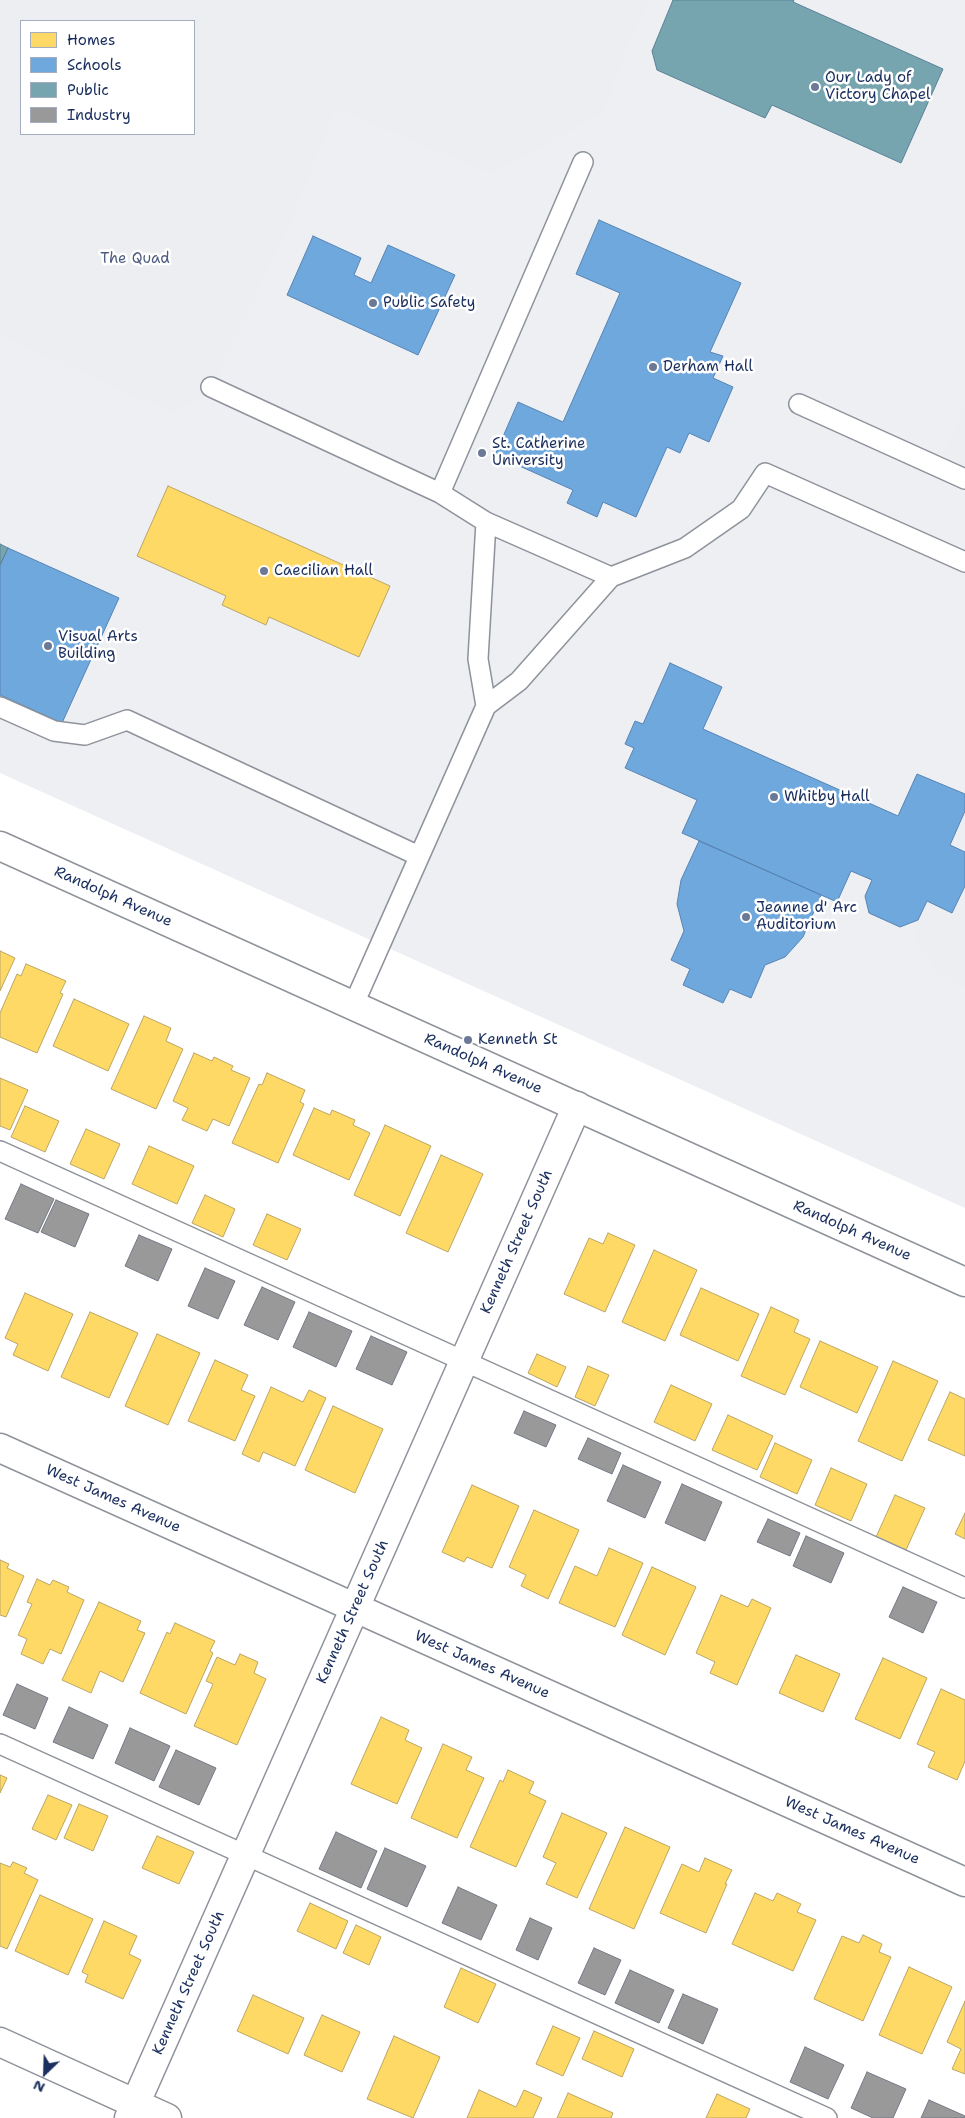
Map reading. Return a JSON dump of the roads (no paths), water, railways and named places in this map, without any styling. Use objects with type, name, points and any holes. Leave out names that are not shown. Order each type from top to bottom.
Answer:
[{"type":"street","name":"Randolph Avenue","points":[[0,846],[965,1282]]},
{"type":"street","name":"Kenneth Street South","points":[[133,2111],[577,1106]]},
{"type":"street","name":"West James Avenue","points":[[0,1448],[965,1882]]},
{"type":"street","points":[[0,2042],[133,2111],[167,2118]]},
{"type":"lane","points":[[440,494],[583,162]]},
{"type":"lane","points":[[211,387],[440,494],[486,522],[611,577]]},
{"type":"lane","points":[[799,404],[965,479]]},
{"type":"lane","points":[[353,1006],[486,706],[519,681],[611,577],[684,548],[741,509],[766,473],[965,562]]},
{"type":"lane","points":[[486,522],[478,658],[486,706]]},
{"type":"lane","points":[[0,707],[54,731],[85,735],[127,720],[419,856]]},
{"type":"lane","points":[[0,1152],[965,1588]]},
{"type":"lane","points":[[0,1744],[827,2118]]},
{"type":"place","name":"Our Lady of Victory Chapel","points":[[815,87]]},
{"type":"place","name":"Public Safety","points":[[373,303]]},
{"type":"place","name":"Derham Hall","points":[[653,367]]},
{"type":"place","name":"St. Catherine University","points":[[482,453]]},
{"type":"place","name":"Caecilian Hall","points":[[264,571]]},
{"type":"place","name":"Visual Arts Building","points":[[48,646]]},
{"type":"place","name":"Whitby Hall","points":[[774,797]]},
{"type":"place","name":"Jeanne d' Arc Auditorium","points":[[746,917]]},
{"type":"place","name":"Kenneth St","points":[[468,1040]]},
{"type":"park label","name":"The Quad","points":[[135,259]]}]
